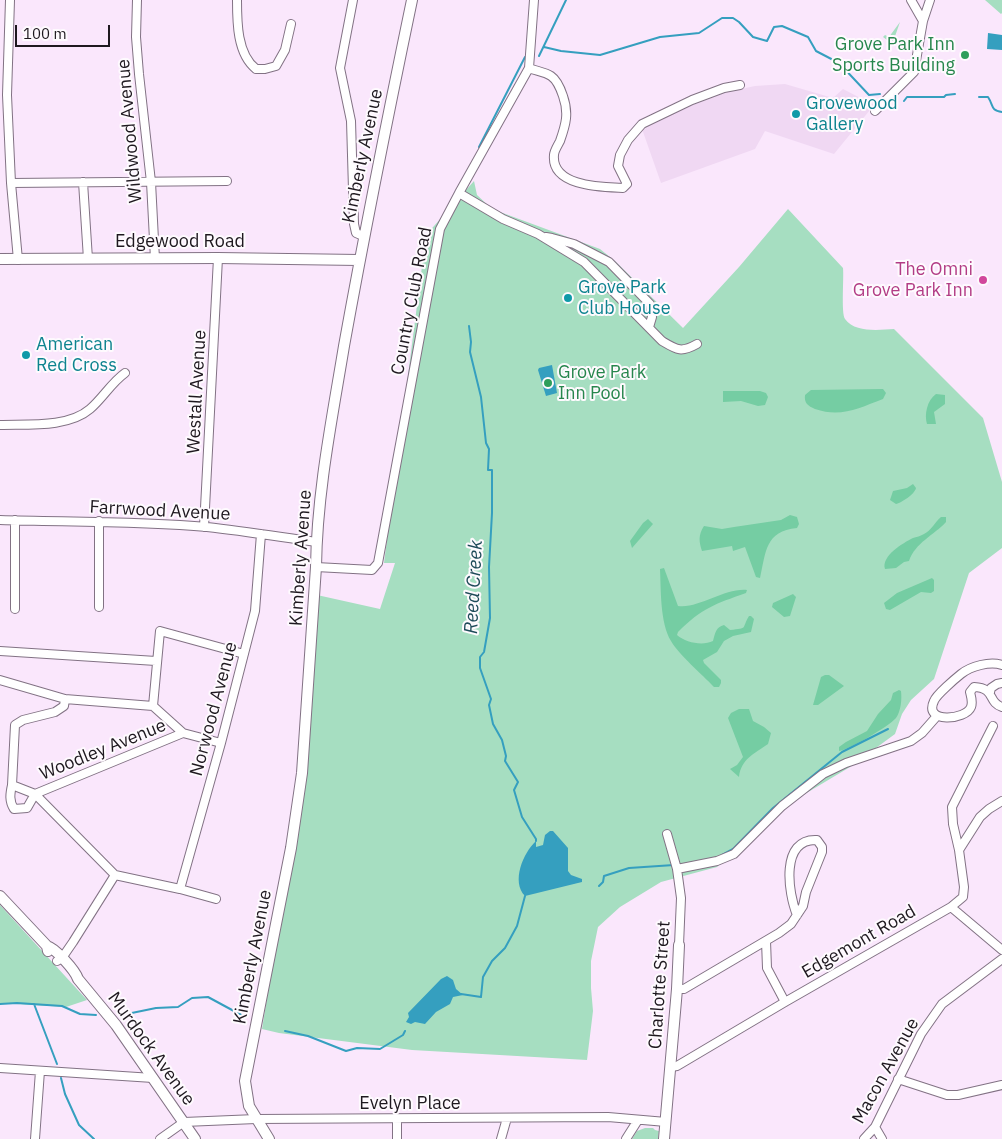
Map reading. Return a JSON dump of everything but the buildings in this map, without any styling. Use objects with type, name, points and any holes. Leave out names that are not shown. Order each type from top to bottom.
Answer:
[{"type":"street","points":[[10,0],[7,95],[11,184],[18,260]]},
{"type":"street","name":"Wildwood Avenue","points":[[137,0],[138,74],[151,182],[155,259]]},
{"type":"street","points":[[237,0],[240,38],[246,58],[256,69],[276,66],[285,50],[292,24]]},
{"type":"street","points":[[353,0],[340,68],[351,121],[354,224],[356,233],[364,236]]},
{"type":"street","name":"Kimberly Avenue","points":[[269,1139],[249,1106],[245,1081],[290,848],[302,773],[316,567],[316,542],[324,464],[359,260],[412,0]]},
{"type":"street","name":"Country Club Road","points":[[316,567],[372,570],[378,563],[440,229],[458,193],[529,68],[534,0]]},
{"type":"street","points":[[911,0],[923,21]]},
{"type":"street","points":[[875,111],[914,72],[923,21],[930,0]]},
{"type":"street","points":[[529,68],[552,77],[560,88],[568,109],[564,130],[554,155],[556,167],[563,177],[581,184],[624,188],[627,184],[618,166],[620,155],[628,140],[642,124],[692,100],[724,88],[740,85]]},
{"type":"street","points":[[11,184],[227,181]]},
{"type":"street","points":[[83,182],[88,259]]},
{"type":"street","points":[[458,193],[503,220],[544,238],[584,262],[662,341],[674,349],[681,350],[696,344]]},
{"type":"street","points":[[544,238],[552,238],[574,244],[608,262],[650,304],[652,317],[649,327]]},
{"type":"street","name":"Edgewood Road","points":[[0,259],[218,258],[359,260]]},
{"type":"street","name":"Westall Avenue","points":[[204,527],[218,258]]},
{"type":"street","points":[[0,425],[63,422],[89,410],[115,381],[125,373]]},
{"type":"street","name":"Farrwood Avenue","points":[[0,520],[99,521],[204,527],[316,542]]},
{"type":"street","points":[[15,520],[15,609]]},
{"type":"street","points":[[99,521],[99,607]]},
{"type":"street","name":"Norwood Avenue","points":[[180,889],[221,743],[255,611],[260,534]]},
{"type":"street","points":[[153,706],[160,631],[244,654]]},
{"type":"street","points":[[0,651],[156,661]]},
{"type":"street","points":[[1002,666],[997,664],[984,665],[962,673],[936,697],[932,704],[932,711],[937,716],[946,719],[966,713],[971,708],[970,692],[974,687],[982,687],[990,692],[993,700],[998,706],[1002,707]]},
{"type":"street","points":[[0,680],[65,699],[153,706],[183,733],[221,743]]},
{"type":"street","points":[[990,692],[991,688],[1002,683]]},
{"type":"street","points":[[65,699],[64,706],[55,712],[22,720],[15,725],[12,785],[35,794],[115,875],[216,899]]},
{"type":"street","points":[[677,870],[717,861],[734,854],[788,800],[823,774],[846,763],[911,741],[922,733],[937,716]]},
{"type":"street","name":"Edgemont Road","points":[[671,1067],[677,1066],[951,907],[962,897],[964,887],[953,824],[952,807],[994,726]]},
{"type":"street","name":"Woodley Avenue","points":[[12,785],[10,796],[14,809],[27,808],[35,794],[183,733]]},
{"type":"street","points":[[959,850],[980,817],[1002,801]]},
{"type":"street","name":"Charlotte Street","points":[[664,1139],[677,989],[681,898],[677,870],[667,834]]},
{"type":"street","points":[[677,989],[684,989],[766,941],[779,933],[798,915],[803,906],[806,892],[822,848],[817,840],[811,839],[799,846],[795,850],[791,862],[790,894],[798,915]]},
{"type":"street","points":[[60,960],[115,875]]},
{"type":"street","name":"Murdock Avenue","points":[[0,896],[47,946],[51,947],[60,960],[76,973],[78,979],[116,1025],[196,1139]]},
{"type":"street","points":[[951,907],[1002,950]]},
{"type":"street","points":[[766,941],[767,968],[785,1002]]},
{"type":"street","name":"Macon Avenue","points":[[864,1139],[875,1127],[921,1034],[942,1004],[1002,959]]},
{"type":"street","points":[[0,1068],[153,1078]]},
{"type":"street","points":[[35,1139],[40,1070]]},
{"type":"street","points":[[898,1078],[947,1095],[1002,1085]]},
{"type":"street","name":"Evelyn Place","points":[[184,1122],[256,1119],[608,1117],[666,1122]]},
{"type":"street","points":[[501,1139],[507,1118]]},
{"type":"street","points":[[397,1119],[397,1139]]},
{"type":"street","points":[[626,1139],[638,1120]]},
{"type":"street","points":[[160,1139],[184,1122]]},
{"type":"street","points":[[875,1127],[882,1139]]},
{"type":"shaded area","points":[[785,84],[833,98],[843,89],[874,105],[834,154],[765,131],[755,149],[661,183],[642,129],[659,118],[727,92],[755,86]]},
{"type":"green space","points":[[985,0],[1002,0],[1002,13],[1001,14]]},
{"type":"green space","points":[[900,22],[893,42],[896,43],[895,46],[883,37],[885,35],[889,37]]},
{"type":"green space","points":[[474,181],[477,195],[492,209],[600,249],[615,261],[683,328],[739,267],[788,209],[843,268],[843,310],[845,319],[861,329],[894,329],[983,418],[1002,482],[1002,548],[969,573],[934,679],[911,700],[902,714],[895,734],[850,767],[768,816],[717,867],[661,882],[620,907],[598,927],[591,961],[593,1011],[587,1060],[412,1050],[279,1033],[262,1029],[290,871],[317,595],[380,609],[395,563],[384,563],[426,235]]},
{"type":"green space","points":[[883,389],[886,393],[883,399],[850,411],[824,412],[808,405],[805,400],[805,395],[811,390]]},
{"type":"green space","points":[[723,391],[760,391],[766,393],[768,397],[765,405],[758,406],[741,401],[723,402]]},
{"type":"green space","points":[[936,394],[945,395],[945,404],[934,412],[936,424],[927,424],[927,408],[930,400]]},
{"type":"green space","points":[[913,484],[916,488],[908,498],[896,504],[890,500],[893,491],[907,488]]},
{"type":"green space","points":[[790,515],[797,517],[799,524],[797,528],[786,530],[773,538],[766,552],[760,578],[756,577],[745,547],[733,551],[732,546],[702,551],[700,539],[704,526],[722,529],[781,520]]},
{"type":"green space","points":[[941,517],[946,517],[946,522],[920,544],[909,561],[896,568],[885,569],[886,559],[894,550],[909,540],[926,533]]},
{"type":"green space","points":[[648,519],[653,524],[632,548],[630,541]]},
{"type":"green space","points":[[664,568],[678,606],[694,604],[729,592],[747,590],[746,593],[717,604],[694,617],[677,635],[690,642],[709,643],[713,641],[719,627],[724,625],[730,630],[740,629],[744,627],[749,616],[754,619],[751,632],[733,636],[724,641],[717,652],[703,660],[721,680],[719,687],[714,687],[685,658],[667,634],[661,596],[660,569]]},
{"type":"green space","points":[[932,578],[934,580],[934,591],[931,593],[921,592],[890,610],[886,609],[884,603],[897,593]]},
{"type":"green space","points":[[793,594],[796,597],[790,616],[784,617],[772,607],[773,603]]},
{"type":"green space","points":[[829,675],[844,686],[818,705],[813,705],[821,677]]},
{"type":"green space","points":[[901,691],[901,701],[896,718],[869,737],[839,751],[839,747],[846,742],[867,731],[878,714],[891,700],[893,693]]},
{"type":"green space","points":[[739,709],[749,709],[753,721],[771,733],[768,744],[745,761],[739,777],[730,769],[737,765],[743,757],[728,718],[731,713]]},
{"type":"green space","points":[[0,905],[87,1000],[66,1007],[0,1003]]},
{"type":"green space","points":[[653,1128],[659,1131],[658,1139],[632,1139],[637,1131]]},
{"type":"water","points":[[988,33],[1002,35],[1002,50],[987,49]]},
{"type":"water","name":"Grove Park Inn Pool","points":[[552,365],[557,393],[546,396],[538,370],[539,368]]},
{"type":"water","points":[[553,831],[568,848],[568,871],[571,875],[582,879],[582,882],[525,896],[519,883],[520,868],[523,860],[536,841],[536,847],[543,845],[545,835]]},
{"type":"water","points":[[447,976],[453,980],[456,989],[463,995],[453,997],[450,1004],[436,1012],[425,1024],[406,1022],[409,1017],[408,1013],[441,979]]},
{"type":"waterway","name":"Reed Creek","points":[[539,56],[566,0]]},
{"type":"waterway","points":[[544,47],[561,51],[600,55],[660,37],[699,33],[722,18],[733,18],[753,37],[767,41],[774,27],[782,26],[808,37],[816,51],[839,63],[869,95],[880,94]]},
{"type":"waterway","name":"Reed Creek","points":[[479,147],[525,57]]},
{"type":"waterway","points":[[904,101],[907,97],[944,97],[955,94]]},
{"type":"waterway","points":[[979,97],[988,97],[994,109],[1002,112]]},
{"type":"waterway","name":"Reed Creek","points":[[469,326],[470,352],[481,397],[486,443],[489,449],[488,470],[492,470],[489,567],[490,618],[484,652],[480,657],[480,668],[491,699],[489,705],[493,724],[502,740],[506,756],[505,761],[518,782],[514,790],[522,817],[536,841]]},
{"type":"waterway","points":[[722,855],[733,849],[773,808],[842,752],[888,729]]},
{"type":"waterway","points":[[599,886],[603,882],[604,876],[629,868],[674,865]]},
{"type":"waterway","name":"Reed Creek","points":[[461,994],[481,997],[483,977],[492,961],[505,948],[517,926],[525,896]]},
{"type":"waterway","name":"Reed Creek","points":[[122,1015],[156,1008],[178,1007],[192,998],[208,997],[245,1017]]},
{"type":"waterway","name":"Reed Creek","points":[[0,1004],[17,1003],[62,1006],[80,1014],[96,1015]]},
{"type":"waterway","points":[[34,1004],[57,1064]]},
{"type":"waterway","name":"Reed Creek","points":[[285,1031],[308,1036],[346,1051],[357,1048],[380,1049],[403,1035],[405,1031]]},
{"type":"waterway","points":[[61,1078],[65,1094],[79,1125],[94,1139]]},
{"type":"place","name":"Grove Park Inn Sports Building","points":[[965,55]]},
{"type":"place","name":"Grovewood Gallery","points":[[796,114]]},
{"type":"place","name":"The Omni Grove Park Inn","points":[[983,280]]},
{"type":"place","name":"Grove Park Club House","points":[[568,298]]},
{"type":"place","name":"American Red Cross","points":[[26,355]]},
{"type":"place","name":"Grove Park Inn Pool","points":[[548,383]]}]
